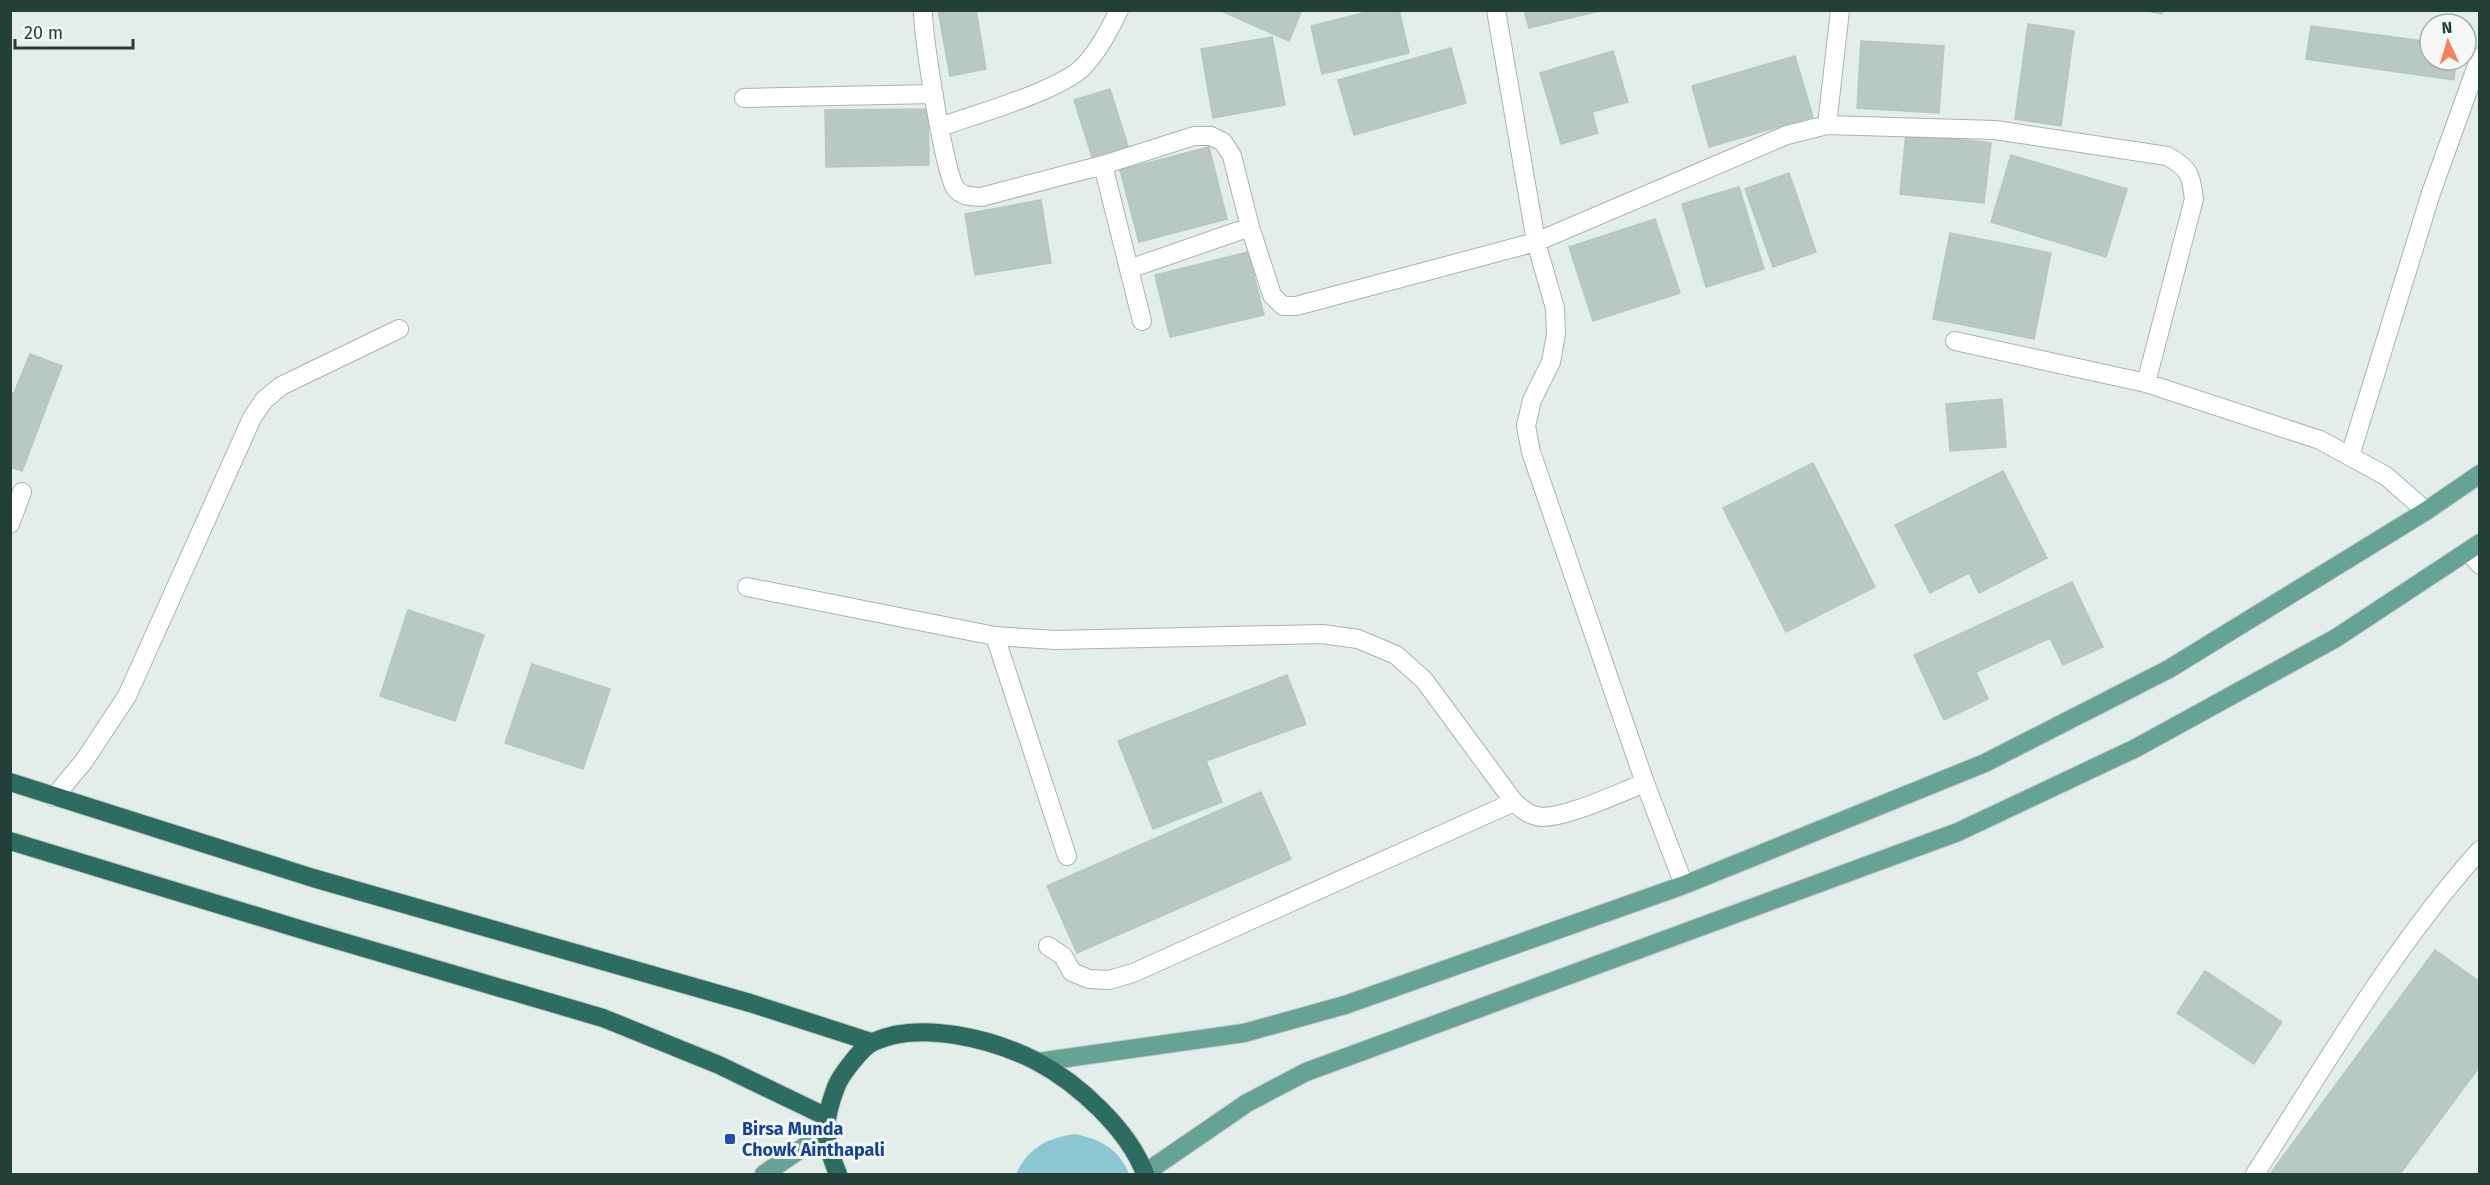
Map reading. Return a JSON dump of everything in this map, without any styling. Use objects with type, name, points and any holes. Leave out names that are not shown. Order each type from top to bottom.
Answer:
[{"type":"highway","points":[[10,782],[313,878],[750,1003],[872,1042],[917,1032],[950,1034],[1008,1049],[1038,1062],[1081,1091],[1108,1117],[1140,1161],[1145,1174]]},
{"type":"highway","points":[[10,841],[603,1018],[719,1065],[826,1124]]},
{"type":"highway","points":[[838,1174],[827,1148],[826,1124],[840,1076],[872,1042]]},
{"type":"main road","points":[[1038,1062],[1179,1044],[1256,1030],[1345,1005],[1684,885],[1985,763],[2169,669],[2426,511],[2480,474]]},
{"type":"main road","points":[[1145,1174],[1257,1097],[1305,1072],[1415,1034],[1969,827],[2136,747],[2336,638],[2476,553]]},
{"type":"main road","points":[[764,1174],[826,1124]]},
{"type":"street","points":[[923,10],[940,128],[954,187],[963,195],[981,197],[1103,165],[1194,136],[1211,136],[1223,142],[1232,156],[1250,227],[1272,295],[1283,306],[1296,306],[1536,242],[1787,135],[1827,125],[1995,130],[2167,156],[2184,165],[2192,179],[2194,199],[2146,383]]},
{"type":"street","points":[[940,128],[1061,84],[1084,66],[1108,32],[1119,10]]},
{"type":"street","points":[[1496,10],[1536,242],[1555,308],[1556,334],[1551,362],[1532,400],[1526,426],[1531,452],[1645,783],[1684,885]]},
{"type":"street","points":[[1827,125],[1840,10]]},
{"type":"street","points":[[2350,456],[2431,192],[2480,57]]},
{"type":"street","points":[[744,98],[934,94]]},
{"type":"street","points":[[1103,165],[1142,321]]},
{"type":"street","points":[[1129,269],[1250,227]]},
{"type":"street","points":[[54,797],[84,761],[127,696],[252,418],[264,400],[281,386],[399,329]]},
{"type":"street","points":[[1955,341],[2146,383],[2320,440],[2386,476],[2426,511]]},
{"type":"street","points":[[10,524],[22,492]]},
{"type":"street","points":[[747,587],[995,636],[1055,640],[1322,634],[1358,639],[1396,655],[1424,680],[1514,802],[1526,813],[1542,817],[1563,813],[1645,783]]},
{"type":"street","points":[[995,636],[1067,856]]},
{"type":"street","points":[[1048,946],[1063,956],[1072,972],[1089,979],[1109,980],[1133,973],[1514,802]]},
{"type":"street","points":[[2255,1174],[2389,966],[2441,894],[2480,850]]},
{"type":"water","points":[[1075,1134],[1108,1146],[1120,1158],[1129,1174],[1016,1174],[1026,1157],[1040,1146],[1056,1138]]},
{"type":"building","points":[[938,10],[976,10],[986,69],[950,76]]},
{"type":"building","points":[[1219,10],[1302,10],[1289,41]]},
{"type":"building","points":[[1375,10],[1399,10],[1409,53],[1322,74],[1311,26]]},
{"type":"building","points":[[1524,10],[1603,10],[1529,28]]},
{"type":"building","points":[[2141,10],[2163,10],[2162,14]]},
{"type":"building","points":[[2028,24],[2074,31],[2061,126],[2015,119]]},
{"type":"building","points":[[2311,26],[2418,40],[2418,72],[2455,72],[2454,80],[2306,59]]},
{"type":"building","points":[[1272,37],[1285,105],[1213,118],[1201,49]]},
{"type":"building","points":[[1861,41],[1944,46],[1939,113],[1857,108]]},
{"type":"building","points":[[1451,48],[1466,103],[1354,135],[1338,80]]},
{"type":"building","points":[[1613,51],[1628,102],[1592,112],[1598,133],[1561,144],[1540,73]]},
{"type":"building","points":[[1795,56],[1813,117],[1709,147],[1692,86]]},
{"type":"building","points":[[1110,89],[1128,146],[1092,157],[1074,100]]},
{"type":"building","points":[[928,109],[929,165],[826,167],[825,110]]},
{"type":"building","points":[[1906,133],[1991,143],[1984,203],[1900,194]]},
{"type":"building","points":[[1209,147],[1227,219],[1139,242],[1120,170]]},
{"type":"building","points":[[2011,155],[2127,189],[2106,257],[1991,222]]},
{"type":"building","points":[[1789,173],[1816,252],[1773,267],[1745,189]]},
{"type":"building","points":[[1739,187],[1764,269],[1706,287],[1682,204]]},
{"type":"building","points":[[1041,200],[1051,263],[975,275],[965,214]]},
{"type":"building","points":[[1655,219],[1680,293],[1593,321],[1569,247]]},
{"type":"building","points":[[1950,233],[2051,253],[2034,339],[1933,319]]},
{"type":"building","points":[[1248,252],[1264,315],[1170,337],[1155,275]]},
{"type":"building","points":[[30,354],[62,366],[22,471],[10,467],[10,392],[14,393]]},
{"type":"building","points":[[2002,399],[2006,447],[1950,451],[1946,404]]},
{"type":"building","points":[[1813,463],[1875,587],[1786,632],[1723,508]]},
{"type":"building","points":[[2003,471],[2047,558],[1979,593],[1969,573],[1930,593],[1895,525]]},
{"type":"building","points":[[2072,582],[2103,647],[2063,665],[2050,638],[1976,672],[1988,699],[1944,720],[1914,655]]},
{"type":"building","points":[[408,610],[484,635],[455,721],[380,696]]},
{"type":"building","points":[[532,664],[610,689],[583,769],[505,743]]},
{"type":"building","points":[[1287,675],[1306,724],[1206,761],[1222,802],[1153,829],[1118,741]]},
{"type":"building","points":[[1261,792],[1291,859],[1077,953],[1047,886]]},
{"type":"building","points":[[2435,950],[2480,982],[2480,1066],[2400,1174],[2270,1174]]},
{"type":"building","points":[[2205,971],[2282,1022],[2254,1064],[2177,1013]]},
{"type":"place","name":"Birsa Munda Chowk Ainthapali","points":[[730,1139]]}]
